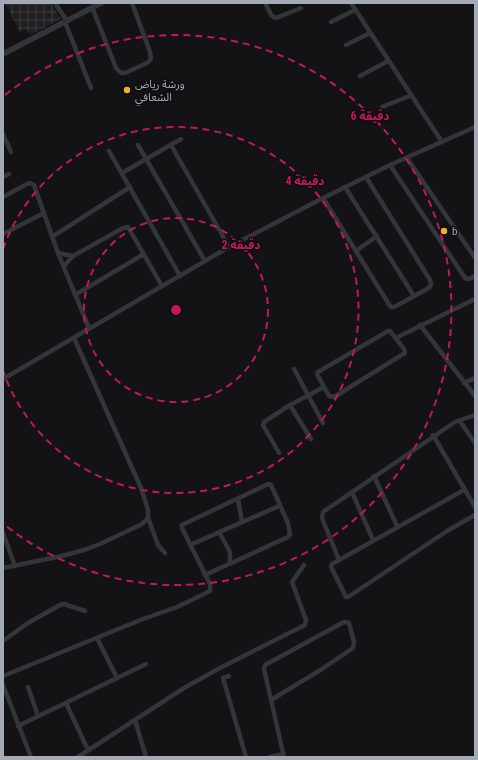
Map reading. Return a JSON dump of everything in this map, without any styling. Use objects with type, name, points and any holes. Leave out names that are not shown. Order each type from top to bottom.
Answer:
[{"type":"street","points":[[56,3],[66,21],[91,88]]},
{"type":"street","points":[[3,54],[101,3]]},
{"type":"street","points":[[92,7],[116,68],[121,73],[125,73],[147,63],[151,59],[150,52],[132,3]]},
{"type":"street","points":[[265,3],[272,16],[276,18],[301,8]]},
{"type":"street","points":[[351,3],[442,142]]},
{"type":"street","points":[[331,22],[355,10]]},
{"type":"street","points":[[346,45],[370,33]]},
{"type":"street","points":[[360,76],[388,61]]},
{"type":"street","points":[[382,108],[412,94]]},
{"type":"street","points":[[3,379],[229,247],[390,165],[475,127]]},
{"type":"street","points":[[3,134],[11,152]]},
{"type":"street","points":[[122,173],[181,139]]},
{"type":"street","points":[[138,145],[205,261]]},
{"type":"street","points":[[171,145],[229,247]]},
{"type":"street","points":[[109,151],[180,276]]},
{"type":"street","points":[[407,158],[475,258]]},
{"type":"street","points":[[390,165],[465,278],[469,279],[475,276]]},
{"type":"street","points":[[3,177],[9,174]]},
{"type":"street","points":[[323,198],[391,307],[414,296],[429,288],[431,284],[430,280],[366,177]]},
{"type":"street","points":[[3,197],[27,184],[32,184],[36,189],[58,253],[89,328]]},
{"type":"street","points":[[55,235],[130,187]]},
{"type":"street","points":[[345,187],[414,296]]},
{"type":"street","points":[[3,234],[44,213]]},
{"type":"street","points":[[64,266],[73,256],[123,228],[128,227],[162,286]]},
{"type":"street","points":[[356,252],[377,236]]},
{"type":"street","points":[[58,253],[73,256]]},
{"type":"street","points":[[75,296],[144,254]]},
{"type":"street","points":[[396,338],[475,299]]},
{"type":"street","points":[[420,325],[475,396]]},
{"type":"street","points":[[388,331],[396,338],[404,349],[405,353],[334,397],[329,396],[317,374],[318,372],[388,331]]},
{"type":"street","points":[[74,338],[141,488],[147,506],[148,518],[158,545],[165,553]]},
{"type":"street","points":[[294,369],[323,423]]},
{"type":"street","points":[[464,383],[475,378]]},
{"type":"street","points":[[279,453],[263,423],[290,405],[324,387]]},
{"type":"street","points":[[290,405],[311,439]]},
{"type":"street","points":[[339,560],[322,518],[323,512],[433,436],[459,420],[475,415]]},
{"type":"street","points":[[459,420],[475,442]]},
{"type":"street","points":[[433,436],[475,507]]},
{"type":"street","points":[[374,476],[398,526]]},
{"type":"street","points":[[3,676],[177,607],[210,591],[210,584],[205,575],[190,545],[182,525],[270,484],[288,523],[290,532],[288,537],[205,575]]},
{"type":"street","points":[[464,490],[373,540],[332,564],[331,567],[346,597],[348,597],[447,531],[475,516]]},
{"type":"street","points":[[352,492],[373,540]]},
{"type":"street","points":[[238,499],[242,522]]},
{"type":"street","points":[[190,545],[280,506]]},
{"type":"street","points":[[3,568],[62,556],[100,544],[142,524],[148,518]]},
{"type":"street","points":[[219,532],[230,552],[230,563]]},
{"type":"street","points":[[3,533],[15,566]]},
{"type":"street","points":[[78,757],[163,701],[202,678],[305,625],[306,620],[292,582],[304,565]]},
{"type":"street","points":[[3,641],[62,604],[85,611]]},
{"type":"street","points":[[270,757],[284,755],[271,700],[264,669],[265,665],[344,622],[349,623],[355,644],[353,648],[271,700]]},
{"type":"street","points":[[97,638],[117,678]]},
{"type":"street","points":[[18,726],[146,664]]},
{"type":"street","points":[[229,676],[223,678],[246,757]]},
{"type":"street","points":[[3,685],[31,757]]},
{"type":"street","points":[[28,687],[38,716]]},
{"type":"street","points":[[66,703],[88,750]]},
{"type":"street","points":[[135,720],[146,757]]},
{"type":"shaded area","points":[[5,3],[51,3],[61,19],[30,35],[26,29],[20,32]]},
{"type":"place","name":"ورشة رياض الشعافي","points":[[127,90]]},
{"type":"place","name":"b","points":[[444,231]]}]
